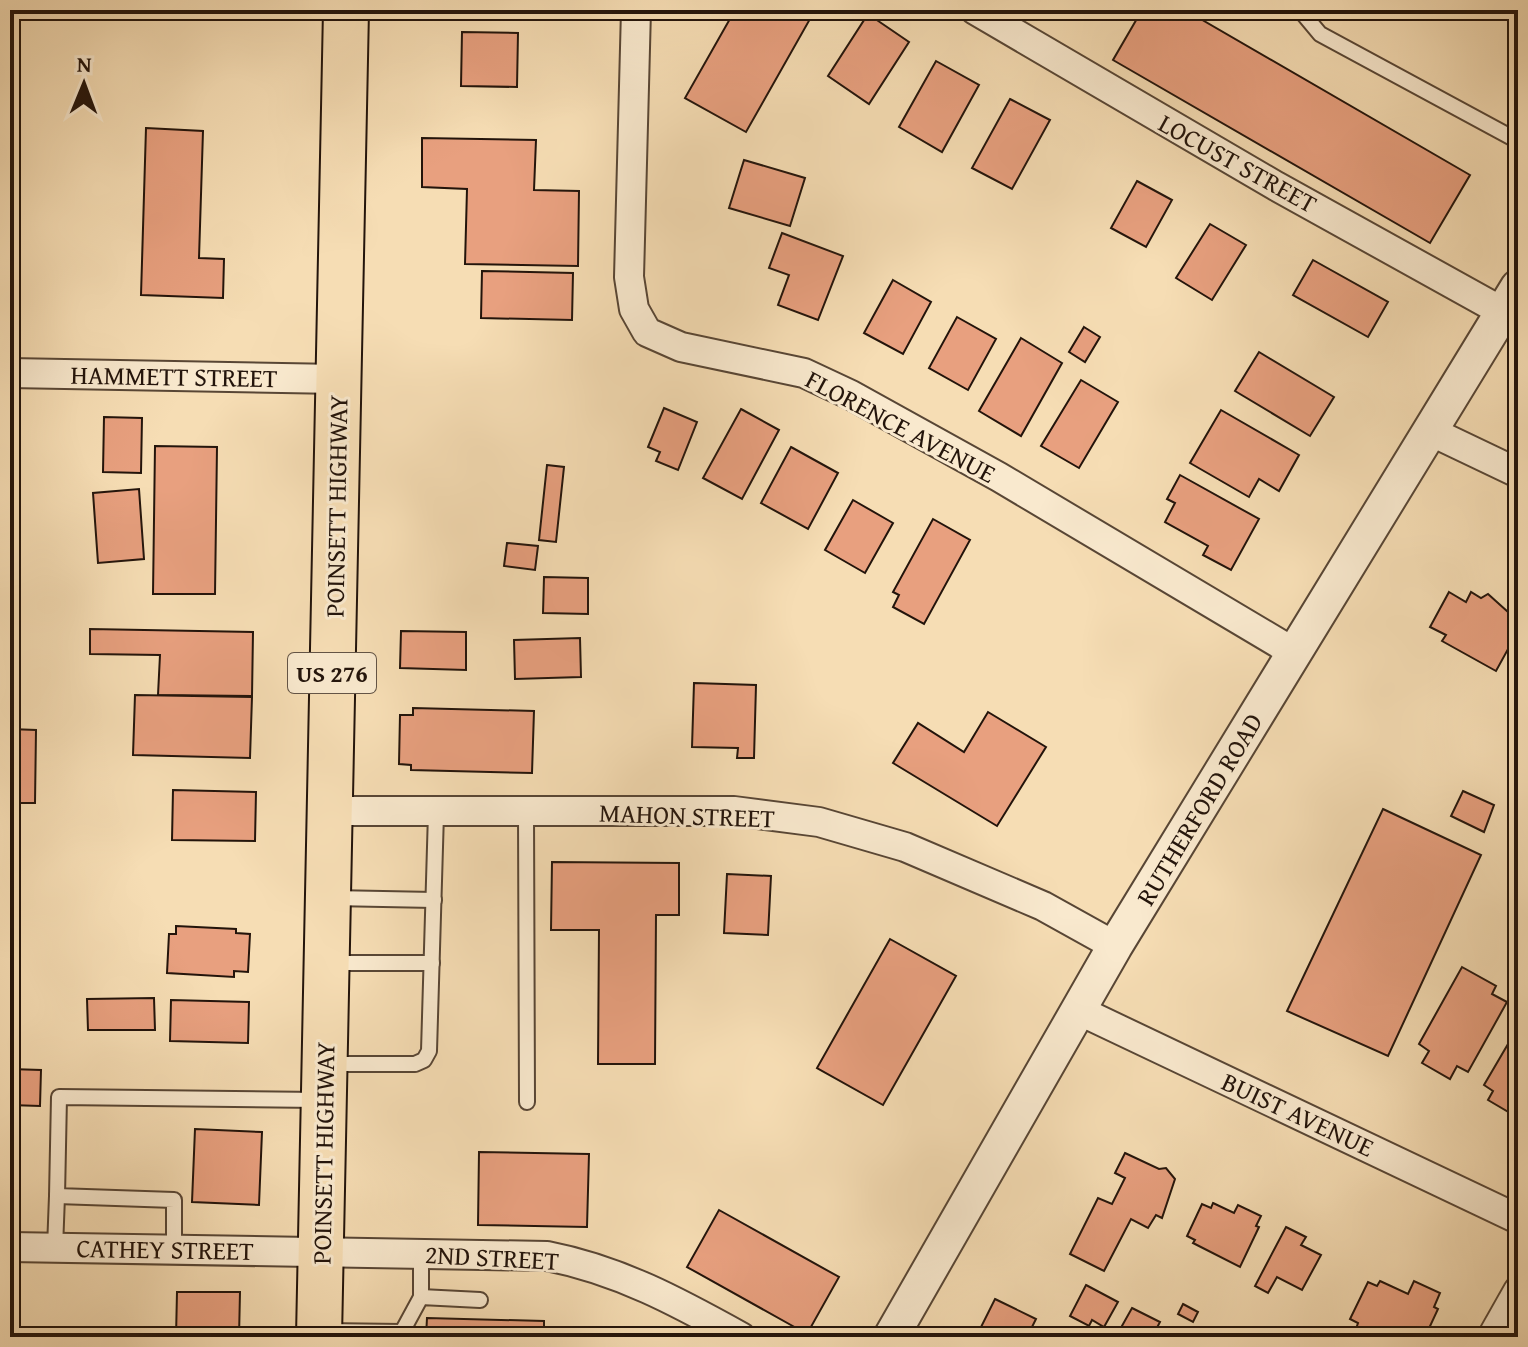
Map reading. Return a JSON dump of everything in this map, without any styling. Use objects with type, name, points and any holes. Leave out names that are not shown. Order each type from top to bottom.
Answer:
[{"type":"highway","name":"POINSETT HIGHWAY","points":[[319,1334],[346,10]]},
{"type":"street","name":"FLORENCE AVENUE","points":[[636,10],[629,277],[634,309],[647,332],[681,347],[804,373],[851,395],[1012,484],[1295,653]]},
{"type":"street","name":"LOCUST STREET","points":[[975,10],[1276,186],[1510,299]]},
{"type":"street","name":"RUTHERFORD ROAD","points":[[891,1337],[1115,946],[1510,299]]},
{"type":"street","name":"HAMMETT STREET","points":[[10,373],[338,379]]},
{"type":"street","points":[[1430,431],[1518,473]]},
{"type":"street","name":"MAHON STREET","points":[[329,811],[734,811],[819,822],[905,847],[1043,906],[1115,946]]},
{"type":"street","name":"BUIST AVENUE","points":[[1078,1010],[1518,1219]]},
{"type":"street","name":"CATHEY STREET","points":[[10,1247],[321,1251]]},
{"type":"street","name":"2ND STREET","points":[[321,1251],[524,1254],[584,1263],[644,1284],[741,1337]]},
{"type":"street","points":[[1492,1337],[1518,1291]]},
{"type":"lane","points":[[1300,10],[1320,34],[1518,141]]},
{"type":"lane","points":[[55,1248],[59,1097],[324,1082],[424,1060],[429,1051],[436,813]]},
{"type":"lane","points":[[526,813],[527,1102]]},
{"type":"lane","points":[[328,898],[434,900]]},
{"type":"lane","points":[[326,963],[432,963]]},
{"type":"lane","points":[[57,1196],[174,1200],[174,1249]]},
{"type":"lane","points":[[319,1334],[402,1335],[421,1297],[421,1253]]},
{"type":"lane","points":[[421,1297],[480,1300]]},
{"type":"building","points":[[735,10],[793,10],[810,19],[746,132],[685,98]]},
{"type":"building","points":[[1142,10],[1185,10],[1470,175],[1430,243],[1113,60]]},
{"type":"building","points":[[868,14],[909,42],[869,104],[828,76]]},
{"type":"building","points":[[462,32],[518,33],[517,87],[461,86]]},
{"type":"building","points":[[936,61],[979,85],[942,152],[899,127]]},
{"type":"building","points":[[1010,99],[1050,120],[1012,189],[972,168]]},
{"type":"building","points":[[146,128],[203,131],[199,258],[224,259],[223,298],[141,295]]},
{"type":"building","points":[[422,138],[536,140],[534,190],[579,191],[578,266],[465,264],[467,189],[422,187]]},
{"type":"building","points":[[744,160],[805,178],[790,226],[729,208]]},
{"type":"building","points":[[1137,181],[1172,200],[1146,247],[1111,228]]},
{"type":"building","points":[[1210,224],[1246,245],[1212,300],[1176,278]]},
{"type":"building","points":[[782,233],[843,256],[818,320],[778,305],[789,275],[769,268]]},
{"type":"building","points":[[1313,260],[1388,302],[1368,337],[1293,295]]},
{"type":"building","points":[[482,271],[573,273],[572,320],[481,318]]},
{"type":"building","points":[[893,280],[931,302],[903,354],[864,333]]},
{"type":"building","points":[[957,317],[996,339],[968,390],[929,368]]},
{"type":"building","points":[[1084,327],[1100,337],[1085,362],[1069,352]]},
{"type":"building","points":[[1021,338],[1062,363],[1021,436],[979,411]]},
{"type":"building","points":[[1259,352],[1334,397],[1310,436],[1235,391]]},
{"type":"building","points":[[1081,380],[1118,402],[1079,468],[1041,446]]},
{"type":"building","points":[[664,408],[697,422],[678,470],[656,461],[660,452],[648,447]]},
{"type":"building","points":[[741,409],[779,430],[742,499],[703,478]]},
{"type":"building","points":[[1221,410],[1299,455],[1279,491],[1259,479],[1249,497],[1190,463]]},
{"type":"building","points":[[104,417],[142,418],[141,473],[103,472]]},
{"type":"building","points":[[155,446],[217,447],[215,594],[153,594]]},
{"type":"building","points":[[791,447],[838,473],[808,529],[761,503]]},
{"type":"building","points":[[547,465],[564,467],[556,542],[539,540]]},
{"type":"building","points":[[1180,475],[1259,519],[1231,570],[1203,555],[1208,546],[1165,522],[1175,503],[1167,499]]},
{"type":"building","points":[[139,489],[144,559],[98,563],[93,493]]},
{"type":"building","points":[[853,500],[893,523],[865,573],[825,550]]},
{"type":"building","points":[[933,519],[970,540],[924,624],[893,607],[899,595],[893,592]]},
{"type":"building","points":[[507,543],[538,546],[535,570],[504,566]]},
{"type":"building","points":[[544,577],[588,578],[588,614],[543,613]]},
{"type":"building","points":[[1449,592],[1466,602],[1471,592],[1481,598],[1488,594],[1518,621],[1518,631],[1496,671],[1442,641],[1446,635],[1430,627]]},
{"type":"building","points":[[90,629],[253,632],[252,696],[158,695],[160,655],[90,654]]},
{"type":"building","points":[[401,631],[466,632],[466,670],[400,668]]},
{"type":"building","points":[[580,638],[581,677],[515,679],[514,640]]},
{"type":"building","points":[[694,683],[756,685],[754,758],[737,758],[738,748],[692,747]]},
{"type":"building","points":[[135,695],[252,697],[250,758],[133,755]]},
{"type":"building","points":[[413,708],[534,711],[532,773],[411,770],[411,765],[399,764],[400,715],[413,715]]},
{"type":"building","points":[[988,712],[1046,747],[997,826],[893,763],[918,723],[964,752]]},
{"type":"building","points":[[10,729],[36,730],[35,803],[10,803]]},
{"type":"building","points":[[173,790],[256,792],[255,841],[172,840]]},
{"type":"building","points":[[1463,791],[1494,805],[1484,832],[1451,816]]},
{"type":"building","points":[[1383,809],[1481,855],[1388,1056],[1287,1011]]},
{"type":"building","points":[[552,862],[679,863],[679,915],[656,915],[655,1064],[598,1064],[599,930],[551,930]]},
{"type":"building","points":[[727,874],[771,876],[768,935],[724,933]]},
{"type":"building","points":[[176,926],[236,929],[236,933],[250,934],[248,972],[234,971],[234,977],[167,973],[169,934],[176,934]]},
{"type":"building","points":[[890,939],[956,976],[883,1105],[817,1068]]},
{"type":"building","points":[[1462,967],[1496,986],[1492,994],[1507,1002],[1468,1072],[1457,1066],[1450,1079],[1422,1063],[1429,1051],[1419,1044]]},
{"type":"building","points":[[154,998],[155,1030],[88,1030],[87,999]]},
{"type":"building","points":[[171,1000],[249,1002],[248,1043],[170,1041]]},
{"type":"building","points":[[1518,1027],[1517,1117],[1488,1100],[1493,1091],[1484,1085]]},
{"type":"building","points":[[10,1069],[41,1070],[40,1106],[10,1105]]},
{"type":"building","points":[[195,1129],[262,1132],[259,1205],[192,1202]]},
{"type":"building","points":[[479,1152],[589,1154],[587,1227],[478,1225]]},
{"type":"building","points":[[1125,1153],[1159,1169],[1166,1168],[1175,1179],[1162,1218],[1156,1215],[1148,1228],[1131,1219],[1104,1271],[1070,1254],[1098,1198],[1112,1204],[1125,1178],[1115,1173]]},
{"type":"building","points":[[1213,1203],[1234,1213],[1238,1205],[1261,1216],[1240,1267],[1193,1243],[1195,1240],[1187,1236],[1202,1204],[1211,1208]]},
{"type":"building","points":[[719,1210],[839,1277],[807,1334],[687,1267]]},
{"type":"building","points":[[1286,1227],[1306,1237],[1301,1245],[1321,1255],[1302,1290],[1277,1277],[1268,1293],[1255,1286]]},
{"type":"building","points":[[1380,1281],[1408,1294],[1414,1281],[1440,1293],[1434,1307],[1438,1309],[1425,1337],[1372,1337],[1356,1329],[1358,1323],[1350,1319],[1368,1282],[1377,1286]]},
{"type":"building","points":[[1086,1285],[1118,1302],[1104,1327],[1092,1320],[1089,1326],[1070,1316]]},
{"type":"building","points":[[177,1292],[240,1292],[239,1337],[176,1337]]},
{"type":"building","points":[[995,1299],[1036,1319],[1030,1331],[1035,1333],[1033,1337],[985,1337],[978,1333]]},
{"type":"building","points":[[1183,1304],[1198,1312],[1193,1322],[1178,1314]]},
{"type":"building","points":[[1132,1308],[1160,1322],[1152,1337],[1127,1337],[1118,1333]]},
{"type":"building","points":[[427,1318],[544,1321],[544,1337],[426,1337]]}]
